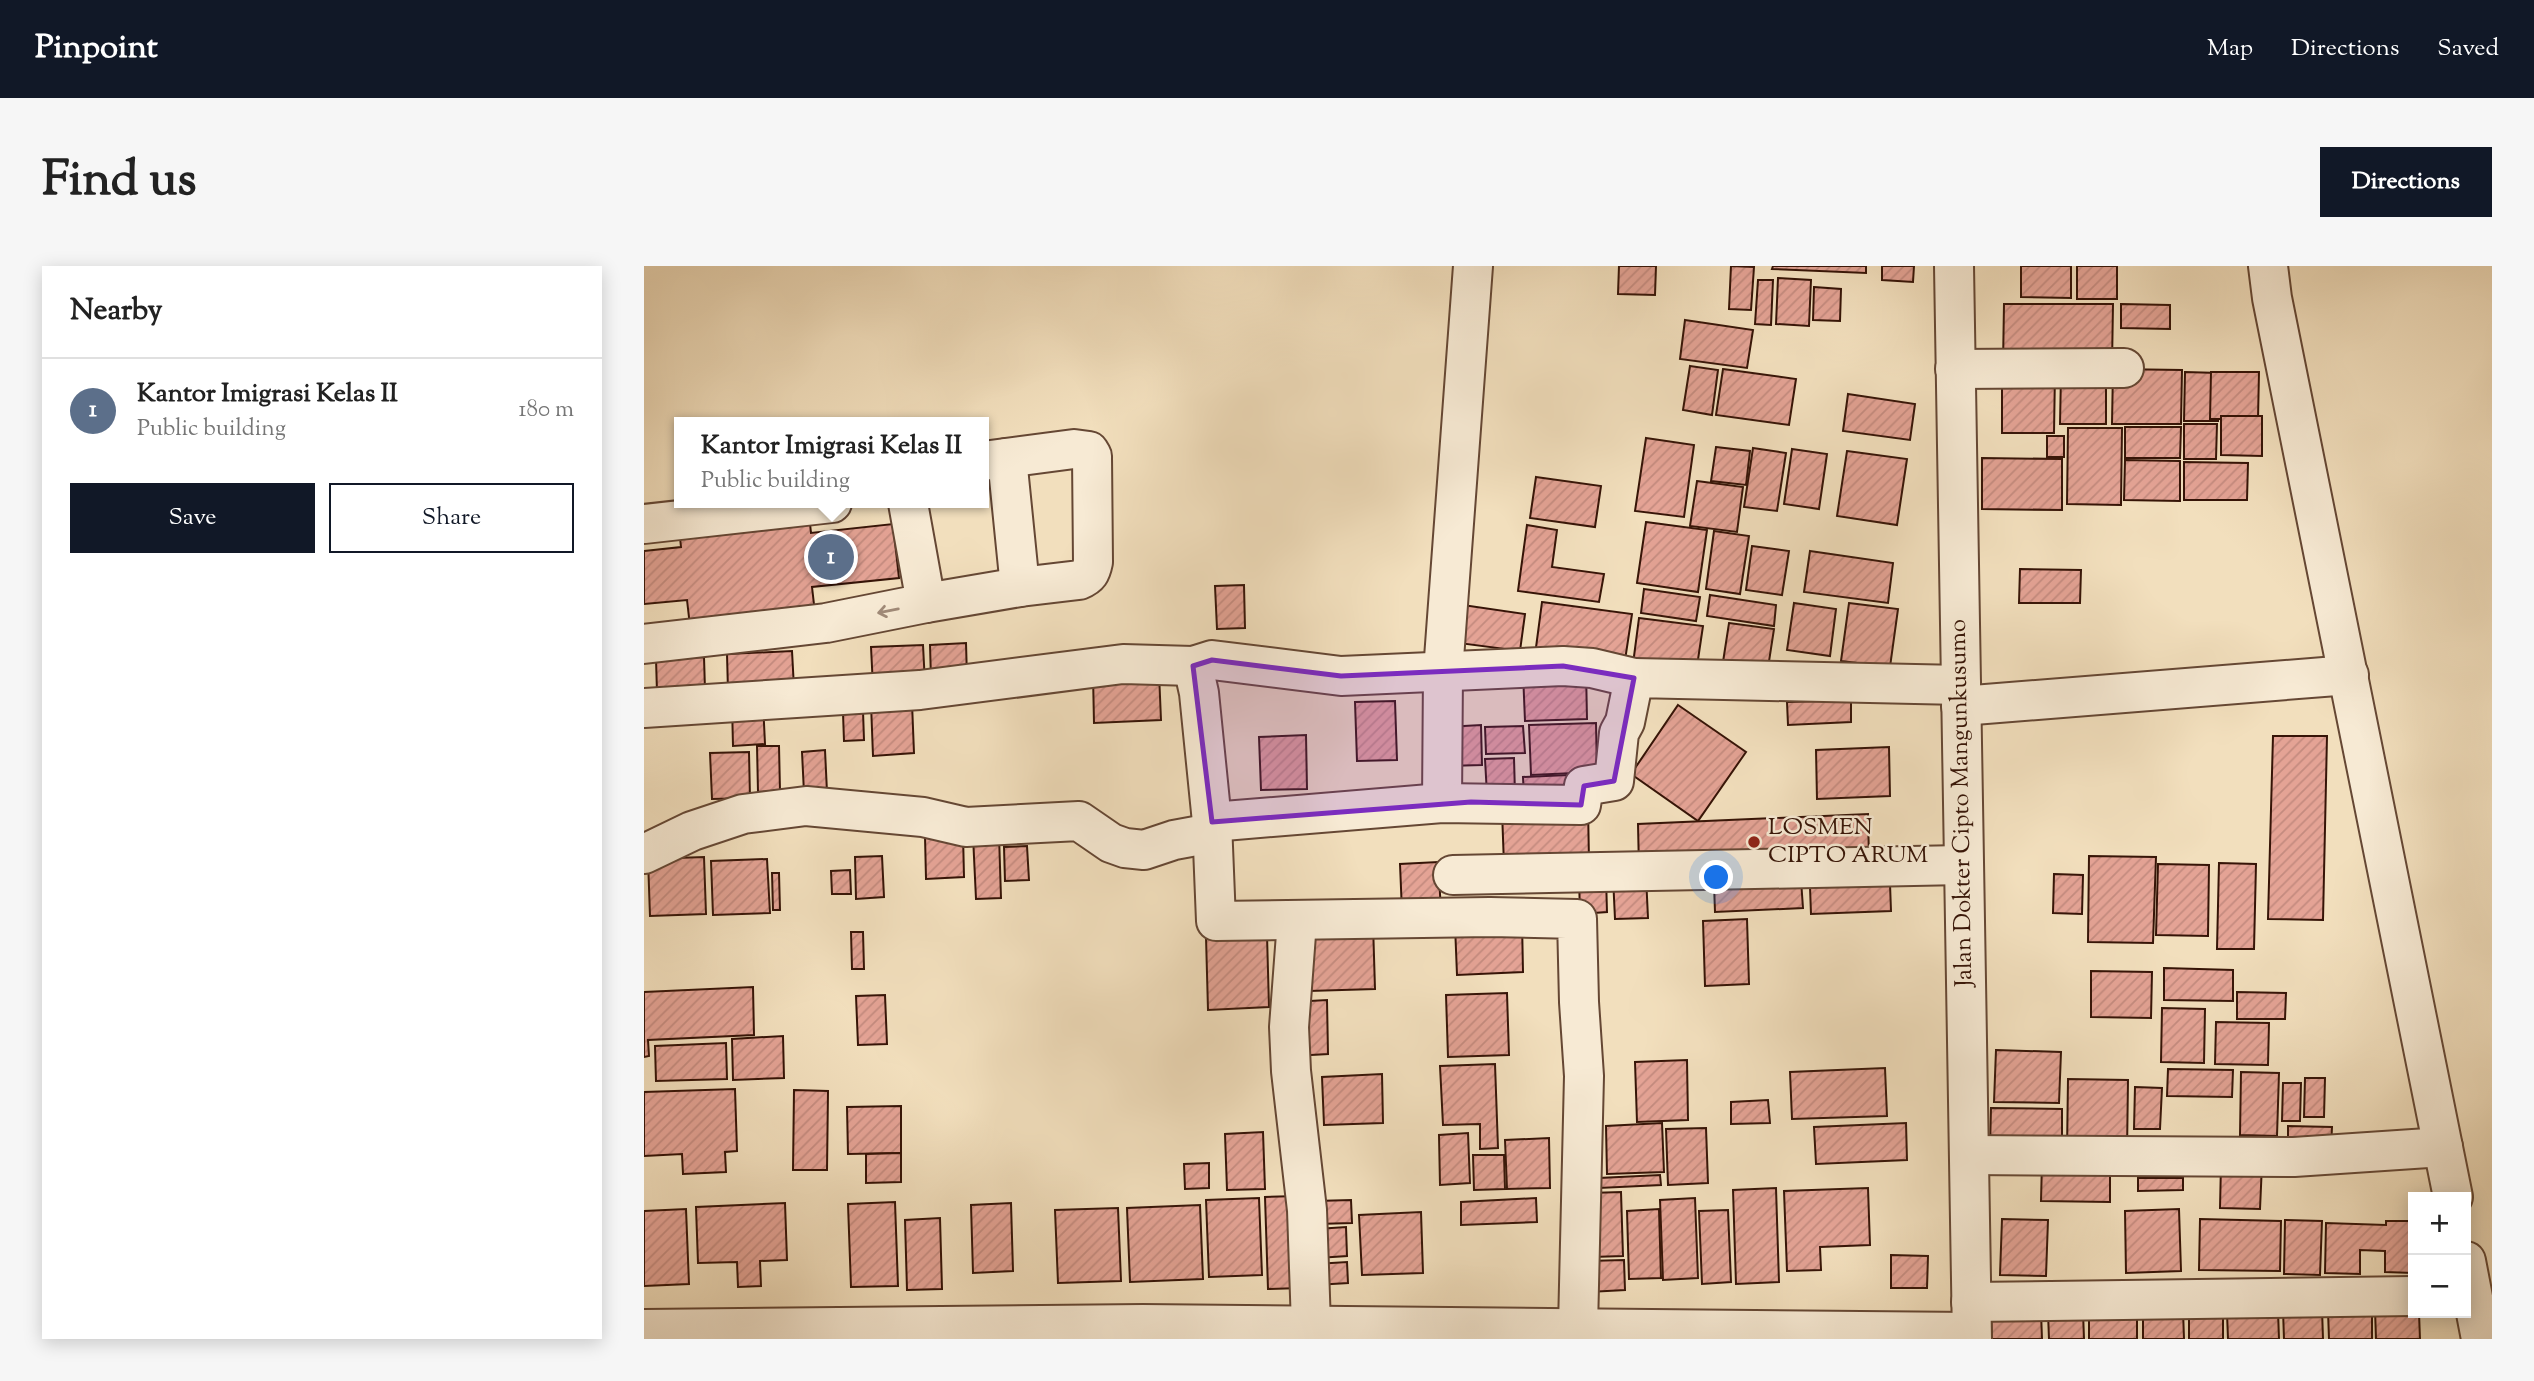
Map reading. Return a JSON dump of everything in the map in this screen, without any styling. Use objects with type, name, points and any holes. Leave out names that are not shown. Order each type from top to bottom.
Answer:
[{"type":"street","points":[[1443,803],[1443,672],[1473,266]]},
{"type":"street","name":"Jalan Dokter Cipto Mangunkusumo","points":[[1954,266],[1971,1324]]},
{"type":"street","points":[[2268,266],[2272,298],[2452,1192]]},
{"type":"street","points":[[1955,369],[2124,368]]},
{"type":"street","points":[[644,644],[826,624],[926,603],[1087,577],[1093,562],[1092,456],[1089,452],[1074,449],[995,460],[1020,587]]},
{"type":"street","points":[[644,524],[787,508]]},
{"type":"street","points":[[909,508],[926,603]]},
{"type":"street","points":[[644,708],[920,690],[1123,664],[1193,666],[1212,660],[1341,676],[1563,666],[1592,668],[1634,678],[1961,695],[2349,675]]},
{"type":"street","points":[[1193,666],[1199,693],[1212,828],[1216,921],[1490,917],[1577,919],[1584,1076],[1578,1327]]},
{"type":"street","points":[[644,853],[692,831],[743,814],[806,806],[923,817],[966,827],[1079,821],[1111,843],[1144,850],[1212,828],[1443,803],[1581,805],[1584,786],[1614,781],[1619,733],[1625,722],[1634,678]]},
{"type":"street","points":[[1452,876],[1963,865]]},
{"type":"street","points":[[1297,921],[1289,1027],[1291,1071],[1307,1210],[1305,1330]]},
{"type":"street","points":[[1969,1155],[2294,1157],[2443,1147]]},
{"type":"street","points":[[644,1329],[1143,1331],[1578,1327],[1688,1334],[1971,1324],[2408,1296]]},
{"type":"street","points":[[2471,1297],[2481,1339]]},
{"type":"highlighted area","points":[[1212,660],[1341,676],[1563,666],[1634,678],[1614,781],[1584,786],[1581,805],[1471,802],[1212,822],[1193,666]]},
{"type":"building","points":[[1619,266],[1656,266],[1655,295],[1618,294]]},
{"type":"building","points":[[1731,266],[1754,267],[1751,310],[1729,309]]},
{"type":"building","points":[[1773,266],[1866,266],[1866,273],[1772,269]]},
{"type":"building","points":[[1882,266],[1914,266],[1913,282],[1882,280]]},
{"type":"building","points":[[2021,266],[2071,266],[2071,298],[2021,297]]},
{"type":"building","points":[[2077,266],[2117,266],[2117,299],[2077,299]]},
{"type":"building","points":[[1778,278],[1811,280],[1809,326],[1776,324]]},
{"type":"building","points":[[1758,280],[1773,280],[1771,325],[1755,324]]},
{"type":"building","points":[[1814,287],[1841,289],[1840,321],[1813,320]]},
{"type":"building","points":[[2004,304],[2113,304],[2112,365],[2003,365]]},
{"type":"building","points":[[2121,304],[2170,305],[2170,329],[2121,328]]},
{"type":"building","points":[[1685,320],[1753,330],[1747,368],[1680,359]]},
{"type":"building","points":[[1690,366],[1718,370],[1712,415],[1683,410]]},
{"type":"building","points":[[1723,369],[1796,379],[1789,425],[1716,415]]},
{"type":"building","points":[[2113,369],[2182,370],[2181,424],[2112,424]]},
{"type":"building","points":[[2002,372],[2055,372],[2054,433],[2002,433]]},
{"type":"building","points":[[2185,372],[2219,373],[2218,421],[2184,421]]},
{"type":"building","points":[[2211,372],[2259,372],[2258,419],[2210,419]]},
{"type":"building","points":[[2061,374],[2106,374],[2106,424],[2060,424]]},
{"type":"building","points":[[1848,394],[1915,404],[1910,440],[1843,431]]},
{"type":"building","points":[[2221,416],[2262,416],[2262,456],[2221,455]]},
{"type":"building","points":[[2184,424],[2217,424],[2216,459],[2184,459]]},
{"type":"building","points":[[2125,427],[2181,427],[2180,458],[2125,458]]},
{"type":"building","points":[[2068,428],[2122,428],[2121,505],[2067,504]]},
{"type":"building","points":[[2047,436],[2064,436],[2064,457],[2047,457]]},
{"type":"building","points":[[1646,438],[1694,445],[1684,517],[1635,511]]},
{"type":"building","points":[[1716,447],[1750,451],[1746,485],[1711,481]]},
{"type":"building","points":[[1753,448],[1786,453],[1777,511],[1744,507]]},
{"type":"building","points":[[1792,449],[1827,454],[1819,509],[1784,504]]},
{"type":"building","points":[[1847,451],[1907,459],[1897,525],[1837,516]]},
{"type":"building","points":[[1982,458],[2062,459],[2062,510],[1982,509]]},
{"type":"building","points":[[2125,460],[2180,461],[2180,501],[2124,500]]},
{"type":"building","points":[[2184,462],[2248,463],[2247,500],[2184,500]]},
{"type":"building","points":[[1536,477],[1601,486],[1595,527],[1530,518]]},
{"type":"building","points":[[1697,481],[1743,487],[1737,532],[1690,526]]},
{"type":"building","points":[[809,514],[811,533],[893,524],[899,578],[812,587],[815,613],[690,626],[687,600],[644,604],[644,551],[681,547],[679,528]]},
{"type":"building","points":[[1646,522],[1707,530],[1698,592],[1637,583]]},
{"type":"building","points":[[1527,525],[1557,530],[1552,567],[1604,574],[1599,602],[1518,591]]},
{"type":"building","points":[[1714,531],[1749,536],[1740,594],[1706,589]]},
{"type":"building","points":[[1752,546],[1789,551],[1782,595],[1746,590]]},
{"type":"building","points":[[1810,551],[1893,563],[1888,603],[1804,592]]},
{"type":"building","points":[[2020,569],[2081,570],[2080,603],[2019,603]]},
{"type":"building","points":[[1244,585],[1245,628],[1217,629],[1215,586]]},
{"type":"building","points":[[1644,589],[1700,597],[1696,621],[1641,613]]},
{"type":"building","points":[[1710,595],[1776,605],[1774,626],[1707,616]]},
{"type":"building","points":[[1542,602],[1632,614],[1624,667],[1535,655]]},
{"type":"building","points":[[1794,603],[1836,609],[1830,656],[1787,650]]},
{"type":"building","points":[[1849,603],[1898,609],[1890,667],[1841,661]]},
{"type":"building","points":[[1456,604],[1525,614],[1520,651],[1451,642]]},
{"type":"building","points":[[1639,618],[1703,626],[1696,673],[1633,664]]},
{"type":"building","points":[[1729,623],[1774,629],[1768,668],[1723,662]]},
{"type":"building","points":[[966,643],[967,678],[931,679],[930,645]]},
{"type":"building","points":[[923,645],[925,684],[873,687],[871,647]]},
{"type":"building","points":[[792,651],[794,688],[728,691],[727,654]]},
{"type":"building","points":[[704,657],[705,690],[657,692],[656,659]]},
{"type":"building","points":[[1586,670],[1587,719],[1525,721],[1523,673]]},
{"type":"building","points":[[1159,673],[1161,720],[1094,723],[1093,675]]},
{"type":"building","points":[[1851,700],[1851,722],[1788,725],[1787,702]]},
{"type":"building","points":[[1395,701],[1397,760],[1357,761],[1355,702]]},
{"type":"building","points":[[763,703],[765,744],[733,746],[732,705]]},
{"type":"building","points":[[912,703],[914,753],[873,756],[871,704]]},
{"type":"building","points":[[1678,705],[1746,752],[1698,821],[1631,774]]},
{"type":"building","points":[[863,711],[864,740],[844,741],[843,713]]},
{"type":"building","points":[[1596,723],[1597,772],[1531,775],[1529,725]]},
{"type":"building","points":[[1481,725],[1482,765],[1447,766],[1446,727]]},
{"type":"building","points":[[1523,726],[1525,753],[1486,754],[1485,727]]},
{"type":"building","points":[[1306,735],[1307,789],[1261,790],[1259,737]]},
{"type":"building","points":[[2273,736],[2327,736],[2323,920],[2268,919]]},
{"type":"building","points":[[757,746],[779,746],[780,791],[758,792]]},
{"type":"building","points":[[1889,747],[1890,796],[1817,799],[1816,750]]},
{"type":"building","points":[[825,750],[827,792],[804,793],[802,752]]},
{"type":"building","points":[[749,752],[750,798],[712,799],[710,753]]},
{"type":"building","points":[[1514,758],[1515,794],[1487,795],[1485,759]]},
{"type":"building","points":[[1568,775],[1569,797],[1524,799],[1523,777]]},
{"type":"building","points":[[1588,807],[1589,861],[1504,865],[1502,811]]},
{"type":"building","name":"LOSMEN CIPTO ARUM","points":[[1868,814],[1869,860],[1639,869],[1638,824]]},
{"type":"building","points":[[963,834],[964,877],[926,879],[925,836]]},
{"type":"building","points":[[999,835],[1001,898],[976,899],[973,836]]},
{"type":"building","points":[[1027,846],[1029,880],[1005,881],[1004,847]]},
{"type":"building","points":[[882,856],[884,897],[856,899],[855,857]]},
{"type":"building","points":[[2089,856],[2156,857],[2153,943],[2088,942]]},
{"type":"building","points":[[704,857],[706,914],[650,916],[648,859]]},
{"type":"building","points":[[767,859],[770,913],[713,915],[711,861]]},
{"type":"building","points":[[1438,862],[1441,910],[1402,912],[1400,864]]},
{"type":"building","points":[[2219,863],[2256,864],[2254,949],[2217,949]]},
{"type":"building","points":[[2158,864],[2209,865],[2208,936],[2156,935]]},
{"type":"building","points":[[850,870],[851,894],[832,894],[831,871]]},
{"type":"building","points":[[772,873],[779,873],[780,910],[773,910]]},
{"type":"building","points":[[2054,874],[2083,875],[2082,914],[2053,913]]},
{"type":"building","points":[[1646,876],[1648,918],[1615,919],[1613,877]]},
{"type":"building","points":[[1606,877],[1607,912],[1580,914],[1579,878]]},
{"type":"building","points":[[1801,880],[1803,908],[1715,912],[1714,884]]},
{"type":"building","points":[[1890,884],[1891,911],[1811,914],[1810,887]]},
{"type":"building","points":[[1747,919],[1749,984],[1705,986],[1703,921]]},
{"type":"building","points":[[1522,922],[1523,972],[1457,975],[1455,925]]},
{"type":"building","points":[[1373,924],[1375,989],[1309,991],[1307,927]]},
{"type":"building","points":[[851,932],[863,932],[864,969],[852,969]]},
{"type":"building","points":[[1267,935],[1269,1007],[1208,1010],[1206,937]]},
{"type":"building","points":[[2164,968],[2233,970],[2233,1001],[2164,1000]]},
{"type":"building","points":[[2091,971],[2152,972],[2151,1018],[2091,1017]]},
{"type":"building","points":[[753,987],[754,1035],[648,1040],[649,1056],[644,1057],[644,992]]},
{"type":"building","points":[[2237,992],[2286,993],[2285,1019],[2237,1019]]},
{"type":"building","points":[[1507,993],[1509,1055],[1448,1057],[1446,995]]},
{"type":"building","points":[[885,995],[887,1044],[858,1045],[856,996]]},
{"type":"building","points":[[1327,1000],[1328,1054],[1294,1056],[1292,1002]]},
{"type":"building","points":[[2162,1008],[2205,1009],[2204,1063],[2161,1062]]},
{"type":"building","points":[[2216,1022],[2269,1023],[2268,1065],[2215,1064]]},
{"type":"building","points":[[783,1036],[784,1078],[733,1080],[732,1039]]},
{"type":"building","points":[[726,1043],[727,1079],[656,1081],[655,1046]]},
{"type":"building","points":[[1996,1050],[2061,1052],[2059,1103],[1994,1102]]},
{"type":"building","points":[[1687,1060],[1688,1120],[1637,1122],[1635,1062]]},
{"type":"building","points":[[1495,1064],[1498,1148],[1480,1149],[1480,1124],[1443,1125],[1440,1066]]},
{"type":"building","points":[[1885,1068],[1887,1116],[1792,1119],[1790,1072]]},
{"type":"building","points":[[2168,1069],[2233,1070],[2232,1097],[2167,1096]]},
{"type":"building","points":[[2241,1072],[2279,1073],[2277,1136],[2240,1135]]},
{"type":"building","points":[[1382,1074],[1383,1123],[1324,1125],[1322,1077]]},
{"type":"building","points":[[2305,1078],[2325,1078],[2324,1117],[2304,1117]]},
{"type":"building","points":[[2068,1079],[2128,1080],[2127,1152],[2067,1151]]},
{"type":"building","points":[[2283,1083],[2301,1083],[2300,1121],[2282,1121]]},
{"type":"building","points":[[2135,1087],[2162,1088],[2160,1129],[2134,1129]]},
{"type":"building","points":[[735,1089],[737,1151],[725,1152],[726,1172],[683,1174],[682,1154],[644,1156],[644,1092]]},
{"type":"building","points":[[794,1090],[828,1091],[827,1170],[793,1170]]},
{"type":"building","points":[[1768,1100],[1770,1123],[1731,1124],[1731,1102]]},
{"type":"building","points":[[901,1106],[901,1153],[848,1154],[847,1107]]},
{"type":"building","points":[[1991,1108],[2062,1109],[2062,1148],[1990,1147]]},
{"type":"building","points":[[1662,1123],[1664,1172],[1607,1174],[1606,1126]]},
{"type":"building","points":[[1906,1123],[1907,1160],[1816,1164],[1814,1127]]},
{"type":"building","points":[[2288,1126],[2332,1127],[2331,1148],[2288,1148]]},
{"type":"building","points":[[1706,1128],[1708,1183],[1668,1185],[1666,1129]]},
{"type":"building","points":[[1263,1132],[1265,1189],[1227,1190],[1225,1134]]},
{"type":"building","points":[[1468,1133],[1470,1183],[1440,1185],[1439,1135]]},
{"type":"building","points":[[1549,1138],[1550,1188],[1507,1189],[1505,1140]]},
{"type":"building","points":[[901,1153],[901,1182],[866,1183],[866,1154]]},
{"type":"building","points":[[1473,1155],[1504,1155],[1505,1189],[1474,1190]]},
{"type":"building","points":[[2042,1162],[2110,1164],[2110,1202],[2041,1201]]},
{"type":"building","points":[[1209,1163],[1209,1188],[1185,1189],[1184,1164]]},
{"type":"building","points":[[2221,1164],[2262,1164],[2260,1209],[2220,1208]]},
{"type":"building","points":[[1660,1175],[1661,1185],[1599,1188],[1599,1178]]},
{"type":"building","points":[[2138,1178],[2183,1178],[2183,1190],[2138,1191]]},
{"type":"building","points":[[1776,1188],[1779,1282],[1736,1284],[1733,1190]]},
{"type":"building","points":[[1868,1188],[1870,1245],[1820,1247],[1821,1270],[1787,1271],[1784,1191]]},
{"type":"building","points":[[1621,1192],[1623,1256],[1592,1257],[1590,1193]]},
{"type":"building","points":[[1297,1196],[1300,1288],[1268,1289],[1265,1197]]},
{"type":"building","points":[[1259,1198],[1262,1275],[1209,1277],[1206,1200]]},
{"type":"building","points":[[1536,1198],[1537,1222],[1461,1225],[1461,1202]]},
{"type":"building","points":[[1695,1198],[1698,1278],[1663,1280],[1660,1200]]},
{"type":"building","points":[[1351,1200],[1352,1223],[1317,1224],[1316,1201]]},
{"type":"building","points":[[895,1202],[898,1286],[851,1287],[848,1204]]},
{"type":"building","points":[[785,1203],[787,1260],[760,1261],[761,1286],[738,1287],[737,1262],[698,1263],[696,1207]]},
{"type":"building","points":[[1011,1203],[1013,1271],[973,1273],[971,1205]]},
{"type":"building","points":[[1200,1205],[1203,1279],[1130,1282],[1127,1208]]},
{"type":"building","points":[[1118,1208],[1121,1281],[1058,1283],[1055,1210]]},
{"type":"building","points":[[686,1209],[689,1284],[644,1286],[644,1211]]},
{"type":"building","points":[[1659,1209],[1661,1278],[1629,1279],[1627,1211]]},
{"type":"building","points":[[2179,1209],[2181,1271],[2126,1273],[2125,1211]]},
{"type":"building","points":[[1728,1210],[1731,1282],[1702,1284],[1699,1211]]},
{"type":"building","points":[[1421,1212],[1423,1273],[1362,1275],[1359,1215]]},
{"type":"building","points":[[940,1218],[942,1289],[907,1290],[905,1220]]},
{"type":"building","points":[[2002,1219],[2048,1220],[2046,1276],[2000,1275]]},
{"type":"building","points":[[2200,1219],[2281,1221],[2280,1271],[2199,1270]]},
{"type":"building","points":[[2285,1220],[2322,1221],[2320,1275],[2284,1274]]},
{"type":"building","points":[[2386,1221],[2408,1221],[2408,1273],[2385,1272],[2385,1251],[2360,1250],[2360,1274],[2325,1273],[2326,1223],[2386,1225]]},
{"type":"building","points":[[1346,1227],[1347,1256],[1318,1258],[1317,1229]]},
{"type":"building","points":[[1891,1255],[1928,1256],[1927,1288],[1891,1288]]},
{"type":"building","points":[[1624,1260],[1625,1290],[1589,1292],[1587,1261]]},
{"type":"building","points":[[1347,1262],[1348,1283],[1316,1285],[1316,1264]]},
{"type":"building","points":[[2223,1309],[2223,1339],[2189,1339],[2189,1310]]},
{"type":"building","points":[[2322,1309],[2323,1339],[2284,1339],[2283,1310]]},
{"type":"building","points":[[2375,1309],[2408,1312],[2408,1318],[2419,1318],[2420,1339],[2376,1339]]},
{"type":"building","points":[[2137,1310],[2137,1339],[2089,1339],[2089,1312]]},
{"type":"building","points":[[2183,1310],[2184,1339],[2143,1339],[2143,1311]]},
{"type":"building","points":[[2372,1310],[2372,1339],[2329,1339],[2328,1311]]},
{"type":"building","points":[[2278,1311],[2279,1339],[2228,1339],[2227,1313]]},
{"type":"building","points":[[2041,1312],[2042,1339],[1992,1339],[1991,1314]]},
{"type":"building","points":[[2083,1312],[2084,1339],[2049,1339],[2048,1313]]},
{"type":"place","name":"Kantor Imigrasi Kelas II","points":[[831,557]]},
{"type":"place","name":"LOSMEN CIPTO ARUM","points":[[1754,842]]}]
